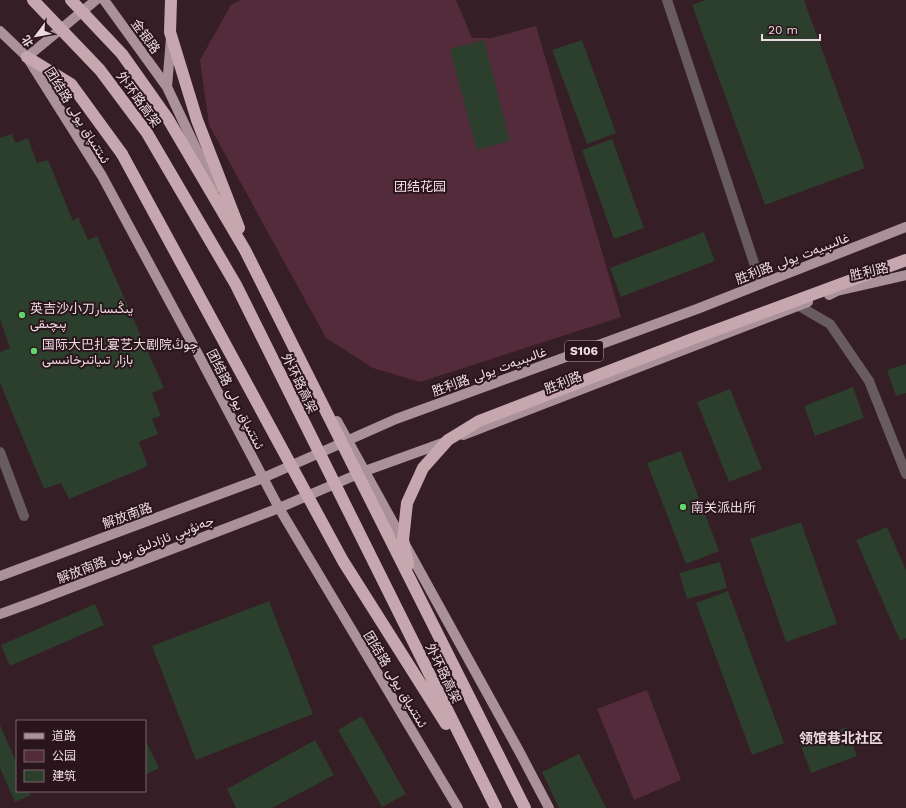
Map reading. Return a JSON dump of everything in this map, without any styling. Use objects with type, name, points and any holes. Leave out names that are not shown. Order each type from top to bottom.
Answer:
[{"type":"highway","name":"外环路高架","points":[[33,0],[100,70],[147,133],[236,285],[496,808]]},
{"type":"highway","name":"外环路高架","points":[[71,0],[122,54],[168,119],[245,250],[525,808]]},
{"type":"highway","points":[[172,0],[170,32],[197,120],[256,272]]},
{"type":"highway","points":[[27,57],[71,84],[122,154],[343,562],[482,780]]},
{"type":"highway","points":[[426,610],[410,576],[403,540],[408,502],[423,468],[448,440],[479,421],[692,339],[906,260]]},
{"type":"main road","points":[[0,31],[27,57],[96,0]]},
{"type":"main road","name":"金银路","points":[[104,0],[167,87]]},
{"type":"main road","points":[[172,0],[167,87],[264,294],[365,471],[549,808]]},
{"type":"main road","name":"团结路 ئىتتىپاق يولى","points":[[27,57],[102,176],[279,508],[458,808]]},
{"type":"main road","name":"胜利路 غالىبىيەت يولى","points":[[263,478],[396,419],[697,309],[906,227]]},
{"type":"main road","name":"胜利路","points":[[279,508],[365,471],[422,451],[837,291],[906,275]]},
{"type":"main road","name":"解放南路","points":[[0,576],[263,478]]},
{"type":"main road","name":"解放南路 جەنۇبىي ئازادلىق يولى","points":[[0,614],[279,508]]},
{"type":"street","points":[[667,0],[761,284]]},
{"type":"street","points":[[799,306],[830,324],[869,381],[906,474]]},
{"type":"street","points":[[0,452],[24,516]]},
{"type":"green space","name":"团结花园","points":[[241,0],[456,0],[472,38],[491,38],[536,26],[621,317],[420,382],[373,368],[326,338],[209,125],[200,60],[231,5]]},
{"type":"green space","points":[[647,690],[681,780],[634,800],[597,709]]},
{"type":"building","points":[[705,0],[804,0],[865,168],[765,205],[692,5]]},
{"type":"building","points":[[484,40],[510,141],[477,150],[450,49]]},
{"type":"building","points":[[582,40],[616,133],[587,144],[552,50]]},
{"type":"building","points":[[12,134],[15,143],[28,138],[37,163],[48,160],[73,221],[78,217],[88,240],[97,236],[164,388],[152,393],[161,416],[152,419],[158,434],[139,442],[148,466],[69,499],[61,483],[44,489],[0,383],[0,352],[10,348],[0,319],[0,138]]},
{"type":"building","points":[[612,139],[644,228],[614,239],[582,150]]},
{"type":"building","points":[[704,232],[715,261],[621,297],[610,268]]},
{"type":"building","points":[[906,364],[906,393],[896,396],[887,370]]},
{"type":"building","points":[[853,387],[864,418],[815,436],[804,406]]},
{"type":"building","points":[[730,389],[762,469],[729,482],[697,402]]},
{"type":"building","name":"南关派出所","points":[[681,451],[719,551],[686,564],[647,463]]},
{"type":"building","points":[[801,522],[837,624],[786,642],[750,539]]},
{"type":"building","points":[[887,527],[906,570],[906,638],[900,641],[856,540]]},
{"type":"building","points":[[720,562],[727,588],[687,599],[679,573]]},
{"type":"building","points":[[728,591],[784,743],[752,755],[696,603]]},
{"type":"building","points":[[269,601],[313,714],[196,760],[152,646]]},
{"type":"building","points":[[95,604],[104,625],[10,666],[1,645]]},
{"type":"building","points":[[362,716],[406,794],[382,807],[338,730]]},
{"type":"building","points":[[0,725],[16,762],[16,792],[30,792],[31,795],[15,802],[0,768]]},
{"type":"building","points":[[846,727],[857,756],[811,773],[800,744]]},
{"type":"building","points":[[315,740],[334,775],[272,808],[236,808],[227,789]]},
{"type":"building","points":[[146,741],[159,768],[146,774]]},
{"type":"building","points":[[579,754],[606,808],[559,808],[542,772]]},
{"type":"place","name":"英吉沙小刀يىڭىسار پىچىقى","points":[[22,315]]},
{"type":"place","name":"国际大巴扎宴艺大剧院چوڭ بازار تىياتىرخانىسى","points":[[34,351]]},
{"type":"place","name":"南关派出所","points":[[683,507]]},
{"type":"district","name":"领馆巷北社区","points":[[841,738]]}]
